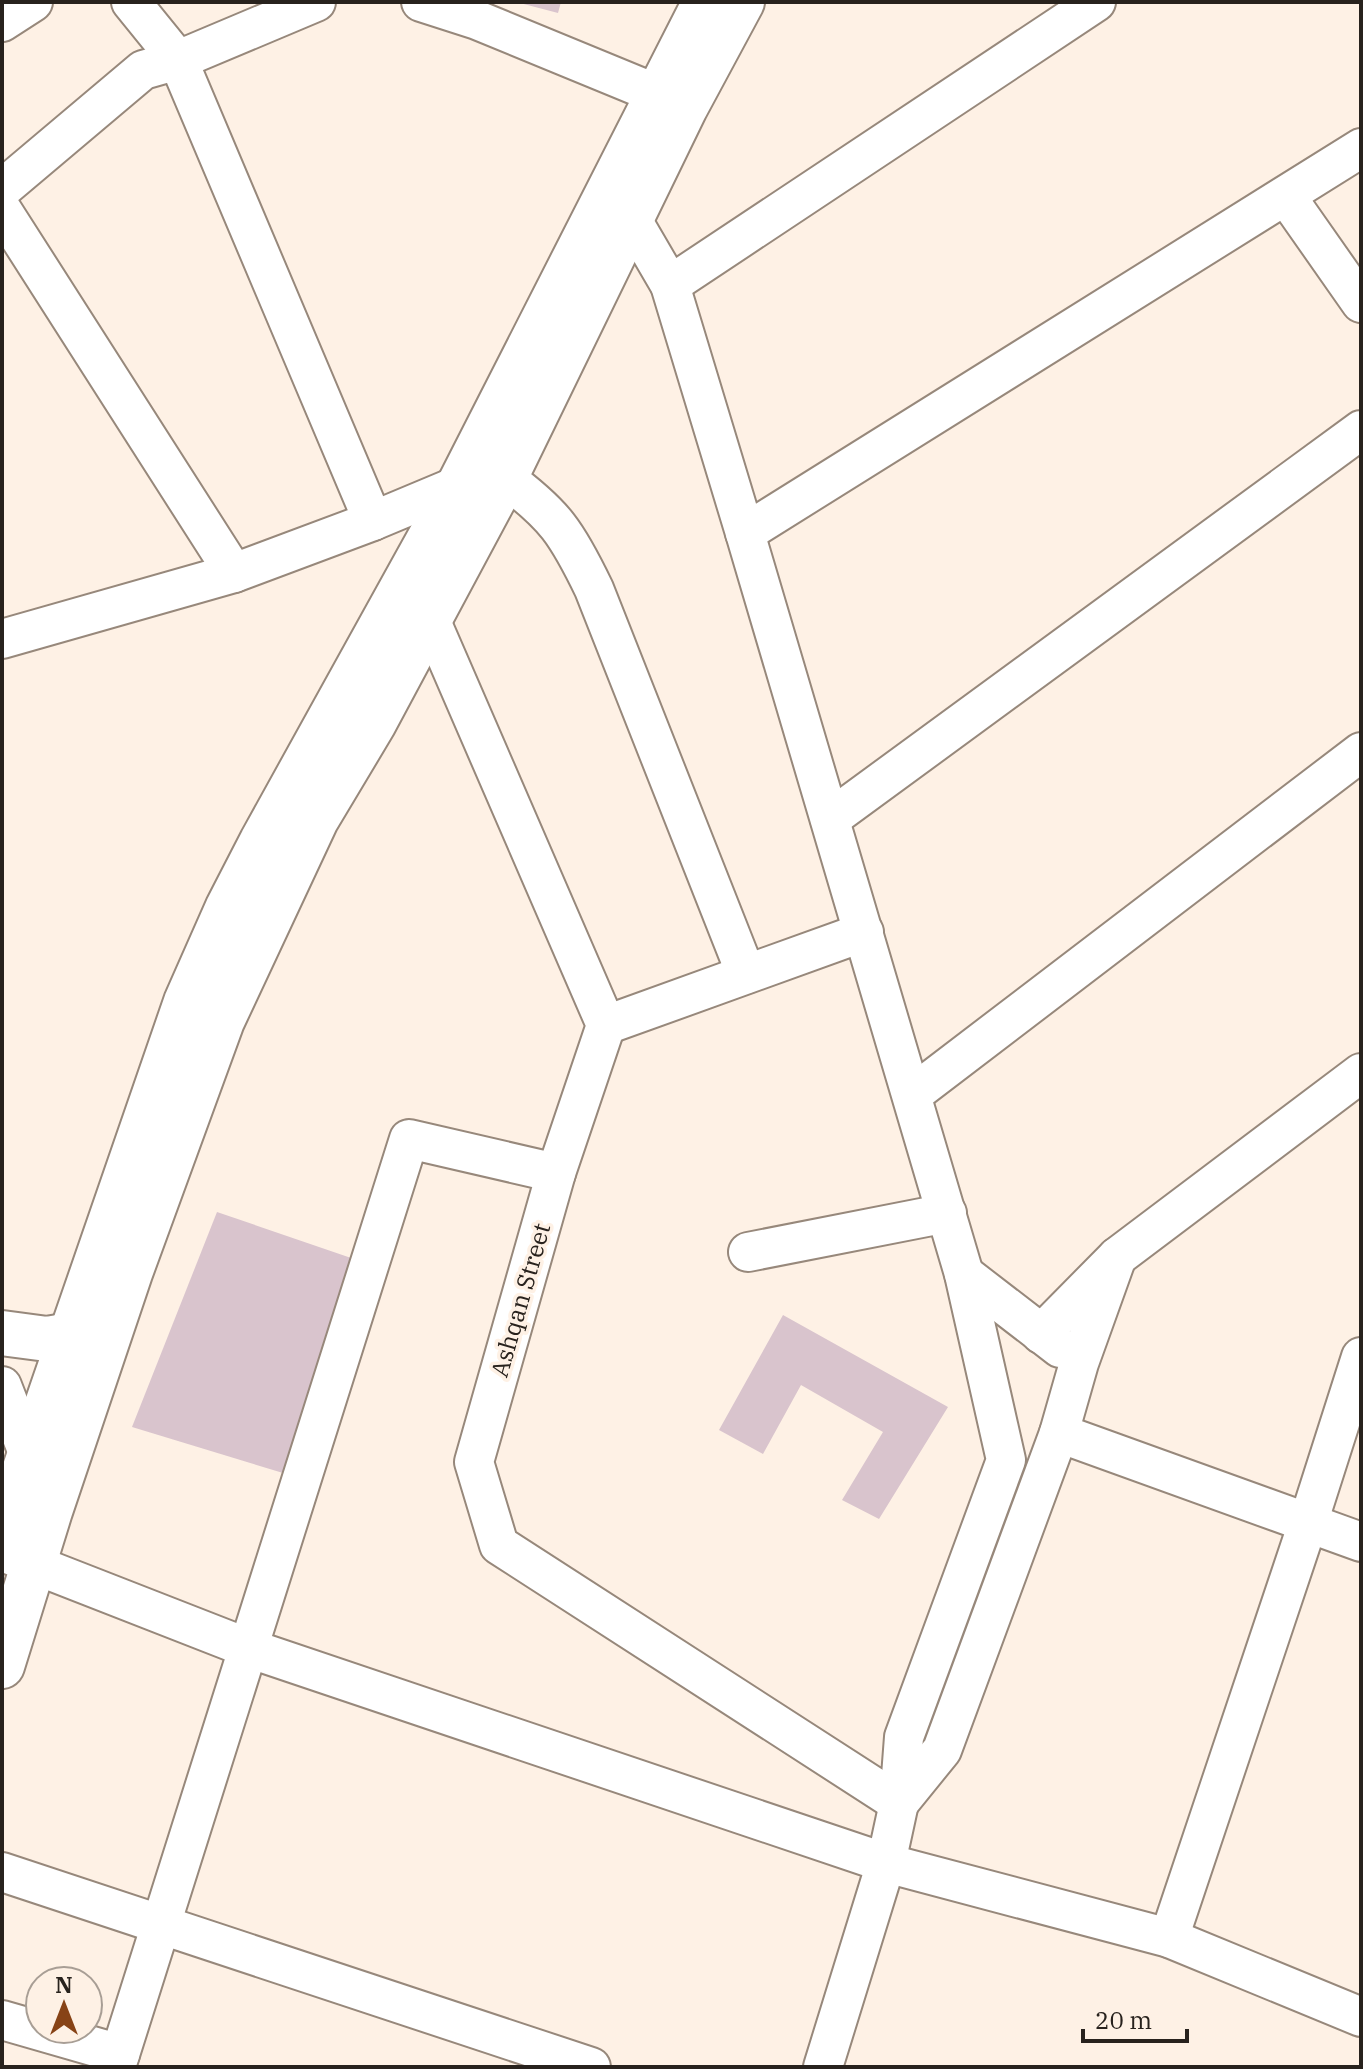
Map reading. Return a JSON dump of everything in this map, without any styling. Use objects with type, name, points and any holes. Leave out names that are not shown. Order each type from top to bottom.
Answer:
[{"type":"street","points":[[2,22],[33,2]]},
{"type":"street","points":[[131,2],[178,60],[373,521]]},
{"type":"street","points":[[2,189],[143,70],[178,60],[316,2]]},
{"type":"street","points":[[2,1666],[18,1559],[50,1511],[135,1258],[222,1021],[316,820],[374,723],[505,478],[617,212],[657,94],[705,2]]},
{"type":"street","points":[[2,1535],[186,1002],[206,953],[262,841],[459,485],[617,212],[685,108],[742,2]]},
{"type":"street","points":[[670,285],[1096,2]]},
{"type":"street","points":[[430,3],[657,94]]},
{"type":"street","points":[[745,533],[1361,148]]},
{"type":"street","points":[[1286,196],[1361,303]]},
{"type":"street","points":[[2,210],[234,573]]},
{"type":"street","points":[[617,212],[670,285],[913,1094],[964,1274],[1006,1460],[904,1737],[899,1803],[886,1863],[823,2067]]},
{"type":"street","points":[[830,819],[1361,430]]},
{"type":"street","points":[[505,478],[559,524],[589,577],[746,974]]},
{"type":"street","points":[[2,639],[234,573],[459,485]]},
{"type":"street","points":[[430,619],[606,1025],[864,932]]},
{"type":"street","points":[[913,1094],[1361,752]]},
{"type":"street","name":"Ashqan Street","points":[[606,1025],[556,1173],[474,1462],[499,1545],[899,1803]]},
{"type":"street","points":[[1041,1334],[1117,1257],[1361,1073]]},
{"type":"street","points":[[2,2020],[118,2061],[409,1139],[556,1173]]},
{"type":"street","points":[[748,1252],[947,1213]]},
{"type":"street","points":[[899,1803],[942,1750],[1059,1433],[1079,1363],[1117,1257]]},
{"type":"street","points":[[964,1274],[1079,1363]]},
{"type":"street","points":[[2,1333],[47,1339],[71,1335]]},
{"type":"street","points":[[1169,1938],[1361,1357]]},
{"type":"street","points":[[2,1386],[50,1511]]},
{"type":"street","points":[[1059,1433],[1361,1542]]},
{"type":"street","points":[[18,1559],[248,1648],[886,1863],[1169,1938],[1361,2017]]},
{"type":"street","points":[[2,1872],[591,2067]]},
{"type":"building","points":[[516,2],[561,2],[558,13]]},
{"type":"building","points":[[217,1212],[357,1260],[283,1473],[132,1427]]},
{"type":"building","points":[[783,1315],[948,1407],[879,1519],[842,1500],[883,1432],[801,1385],[763,1454],[719,1430]]}]
